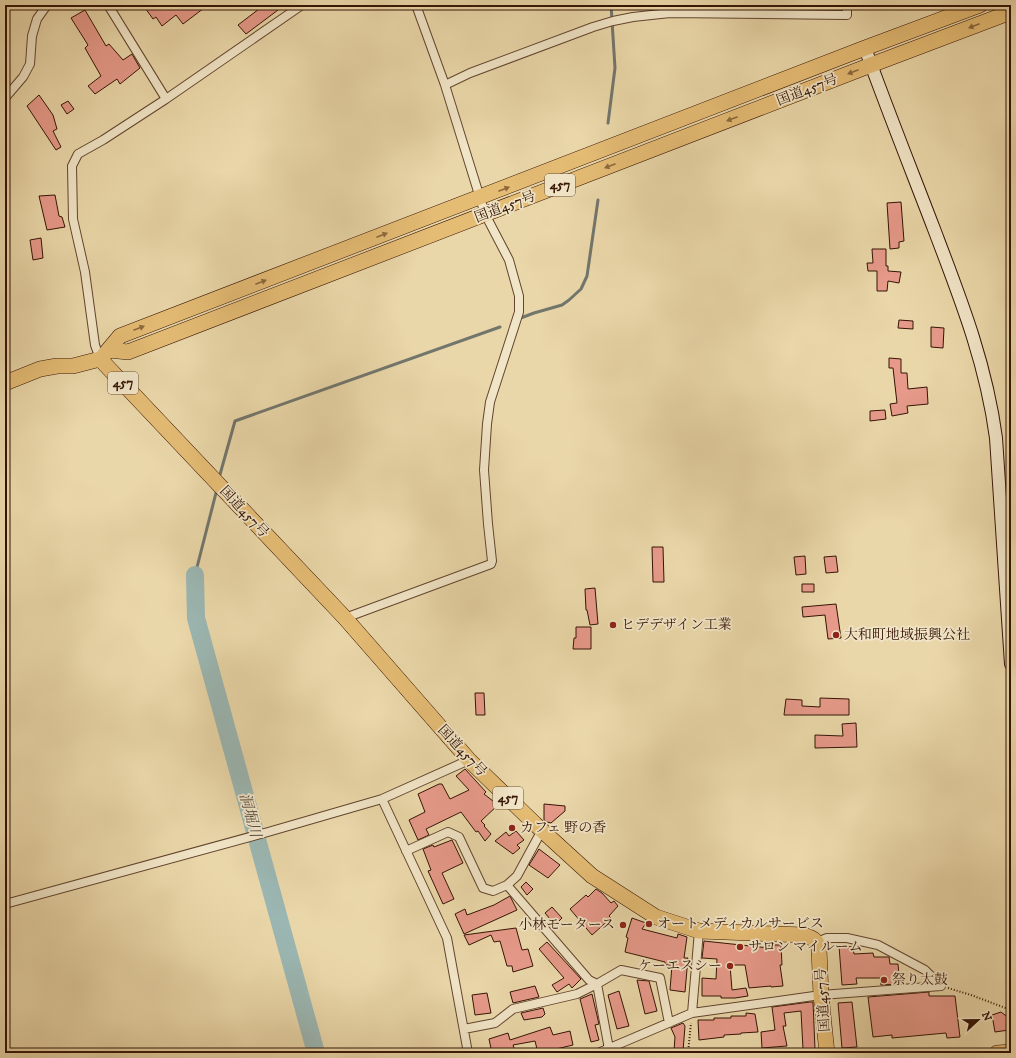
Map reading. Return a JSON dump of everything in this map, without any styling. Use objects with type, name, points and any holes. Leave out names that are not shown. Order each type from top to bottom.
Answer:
[{"type":"highway","name":"国道457号","points":[[105,354],[120,336],[980,5]]},
{"type":"highway","name":"国道457号","points":[[5,383],[40,369],[56,366],[73,366],[105,354],[128,352],[871,64],[1011,12]]},
{"type":"highway","name":"国道457号","points":[[105,354],[229,496],[345,618],[469,760],[592,876],[656,917],[699,931],[804,935],[817,942],[819,948],[821,995],[827,1053]]},
{"type":"highway","points":[[997,1053],[1011,1052]]},
{"type":"street","points":[[5,98],[23,77],[30,64],[32,36],[37,19],[47,5]]},
{"type":"street","points":[[108,5],[166,100]]},
{"type":"street","points":[[105,354],[95,345],[85,272],[74,219],[72,166],[78,154],[166,100],[302,5]]},
{"type":"street","points":[[345,618],[491,564],[492,561],[484,470],[486,431],[490,402],[519,312],[520,301],[509,260],[485,214],[479,198],[445,86],[416,5]]},
{"type":"street","points":[[445,86],[470,73],[613,21],[670,12],[847,15],[847,5]]},
{"type":"street","points":[[865,48],[970,326],[986,380],[993,412],[999,467],[1011,664]]},
{"type":"street","points":[[5,904],[268,832],[382,799],[469,760]]},
{"type":"street","points":[[382,799],[447,938],[468,1053]]},
{"type":"street","points":[[406,851],[448,832],[459,837],[483,888],[493,891],[507,885],[517,876],[542,830]]},
{"type":"street","points":[[507,885],[589,980],[598,984]]},
{"type":"street","points":[[692,1013],[699,931]]},
{"type":"street","points":[[817,942],[827,938],[847,938],[878,945],[925,970],[941,986]]},
{"type":"street","points":[[464,1029],[495,1023],[513,1009],[577,994],[622,970],[660,978],[669,1024]]},
{"type":"street","points":[[598,984],[605,1052],[692,1013],[821,995],[941,986]]},
{"type":"path","points":[[941,986],[972,995],[1011,1010]]},
{"type":"path","points":[[688,1053],[692,1013]]},
{"type":"building","points":[[143,5],[208,5],[183,24],[176,15],[162,26],[156,17],[153,19]]},
{"type":"building","points":[[256,5],[276,5],[278,10],[246,34],[238,25],[259,9]]},
{"type":"building","points":[[85,10],[106,46],[109,44],[123,60],[132,54],[140,68],[120,84],[117,79],[95,94],[88,86],[101,76],[85,48],[88,45],[71,18]]},
{"type":"building","points":[[39,95],[53,115],[57,129],[53,131],[61,147],[56,150],[27,106]]},
{"type":"building","points":[[68,101],[74,109],[67,114],[61,105]]},
{"type":"building","points":[[55,195],[59,216],[62,217],[65,227],[47,230],[39,196]]},
{"type":"building","points":[[901,202],[904,241],[899,242],[899,248],[890,249],[887,203]]},
{"type":"building","points":[[41,238],[43,258],[33,260],[30,240]]},
{"type":"building","points":[[872,249],[886,249],[886,266],[888,266],[888,271],[901,272],[899,283],[888,281],[887,291],[877,291],[877,271],[868,271],[867,263],[873,263]]},
{"type":"building","points":[[899,320],[913,321],[913,329],[898,328]]},
{"type":"building","points":[[931,327],[944,328],[943,348],[931,347]]},
{"type":"building","points":[[889,358],[901,359],[901,373],[907,373],[908,389],[927,387],[928,404],[907,406],[908,413],[892,416],[890,404],[897,403],[893,368],[889,368]]},
{"type":"building","points":[[885,410],[886,419],[870,421],[870,411]]},
{"type":"building","points":[[652,547],[663,547],[664,582],[653,582]]},
{"type":"building","points":[[805,556],[806,574],[796,575],[794,557]]},
{"type":"building","points":[[836,556],[838,572],[826,573],[824,557]]},
{"type":"building","points":[[802,584],[814,584],[814,592],[802,592]]},
{"type":"building","points":[[595,588],[598,624],[590,625],[586,610],[585,589]]},
{"type":"building","points":[[836,604],[841,638],[828,639],[825,615],[803,617],[802,607]]},
{"type":"building","points":[[576,627],[591,627],[591,649],[573,649],[574,638],[576,638]]},
{"type":"building","points":[[475,693],[484,693],[485,715],[476,715]]},
{"type":"building","points":[[820,698],[849,699],[849,715],[784,715],[786,699],[802,700],[802,706],[820,707]]},
{"type":"building","points":[[856,723],[857,747],[815,748],[815,735],[843,736],[842,724]]},
{"type":"building","points":[[465,769],[486,792],[484,794],[498,805],[481,821],[491,834],[485,841],[461,812],[426,829],[429,835],[418,840],[409,820],[425,812],[418,794],[439,784],[442,784],[450,799],[469,790],[456,776]]},
{"type":"building","points":[[544,804],[565,806],[565,811],[551,823],[547,822],[544,820]]},
{"type":"building","points":[[516,831],[524,840],[517,845],[520,848],[513,854],[495,841],[506,832],[509,836]]},
{"type":"building","points":[[452,840],[463,863],[442,873],[454,899],[443,904],[428,871],[431,870],[423,849],[433,845],[434,847]]},
{"type":"building","points":[[539,849],[560,865],[548,878],[529,865]]},
{"type":"building","points":[[526,882],[533,889],[527,895],[521,887]]},
{"type":"building","points":[[596,889],[611,903],[614,901],[618,906],[609,916],[611,918],[592,935],[570,909],[586,895],[588,897]]},
{"type":"building","points":[[510,896],[517,910],[464,934],[455,914],[465,909],[467,915],[494,905]]},
{"type":"building","points":[[552,907],[562,918],[555,925],[545,913]]},
{"type":"building","points":[[632,918],[646,923],[642,929],[677,938],[678,934],[687,937],[684,958],[688,958],[685,992],[670,990],[672,965],[665,965],[665,962],[625,952],[628,938],[626,937]]},
{"type":"building","points":[[516,928],[522,950],[528,949],[533,966],[513,972],[512,966],[507,966],[500,941],[494,942],[491,935],[469,945],[464,935]]},
{"type":"building","points":[[704,941],[769,948],[769,945],[781,945],[782,965],[780,965],[783,986],[749,988],[745,965],[730,965],[732,990],[746,988],[748,996],[721,998],[721,996],[702,996],[702,978],[716,979],[717,959],[702,958]]},
{"type":"building","points":[[547,942],[581,979],[572,988],[569,984],[557,992],[552,985],[564,978],[539,949]]},
{"type":"building","points":[[839,946],[853,947],[854,954],[873,953],[874,957],[889,957],[890,964],[898,964],[900,984],[881,985],[880,978],[856,978],[857,984],[842,985]]},
{"type":"building","points":[[637,980],[649,981],[657,1011],[645,1014]]},
{"type":"building","points":[[535,986],[539,997],[513,1003],[510,992]]},
{"type":"building","points":[[619,991],[629,1026],[617,1029],[608,995]]},
{"type":"building","points":[[929,992],[929,996],[955,996],[960,1037],[947,1038],[946,1033],[892,1038],[892,1035],[873,1037],[868,997]]},
{"type":"building","points":[[487,993],[491,1013],[475,1015],[472,995]]},
{"type":"building","points":[[592,994],[599,1024],[595,1025],[599,1040],[591,1042],[580,999]]},
{"type":"building","points":[[813,1002],[815,1049],[803,1049],[801,1011],[784,1013],[786,1026],[783,1026],[787,1046],[762,1048],[761,1032],[775,1030],[772,1007]]},
{"type":"building","points":[[852,1002],[857,1047],[842,1048],[838,1003]]},
{"type":"building","points":[[543,1008],[545,1014],[542,1017],[524,1020],[521,1013]]},
{"type":"building","points":[[1001,1012],[1009,1018],[1009,1030],[995,1032],[992,1015]]},
{"type":"building","points":[[746,1013],[755,1014],[758,1032],[724,1035],[724,1037],[699,1040],[698,1020],[714,1020],[714,1018],[746,1016]]},
{"type":"building","points":[[683,1023],[685,1026],[683,1051],[674,1051],[675,1037],[671,1028]]},
{"type":"building","points":[[550,1027],[553,1035],[570,1031],[573,1045],[552,1050],[553,1053],[538,1053],[535,1041],[513,1045],[515,1051],[510,1053],[492,1053],[489,1039],[508,1033],[510,1040]]},
{"type":"waterway","points":[[608,123],[615,68],[611,5]]},
{"type":"waterway","points":[[518,319],[562,305],[581,289],[587,276],[598,200]]},
{"type":"waterway","points":[[219,478],[235,421],[500,327]]},
{"type":"waterway","points":[[195,575],[217,489]]},
{"type":"waterway","name":"洞堀川","points":[[195,575],[196,618],[316,1053]]},
{"type":"place","name":"ヒデデザイン工業","points":[[613,625]]},
{"type":"place","name":"大和町地域振興公社","points":[[836,635]]},
{"type":"place","name":"カフェ 野の香","points":[[512,828]]},
{"type":"place","name":"オートメディカルサービス","points":[[649,924]]},
{"type":"place","name":"小林モータース","points":[[623,925]]},
{"type":"place","name":"サロン マイルーム","points":[[740,947]]},
{"type":"place","name":"ケーエスシー","points":[[730,966]]},
{"type":"place","name":"祭り太鼓","points":[[884,980]]}]
